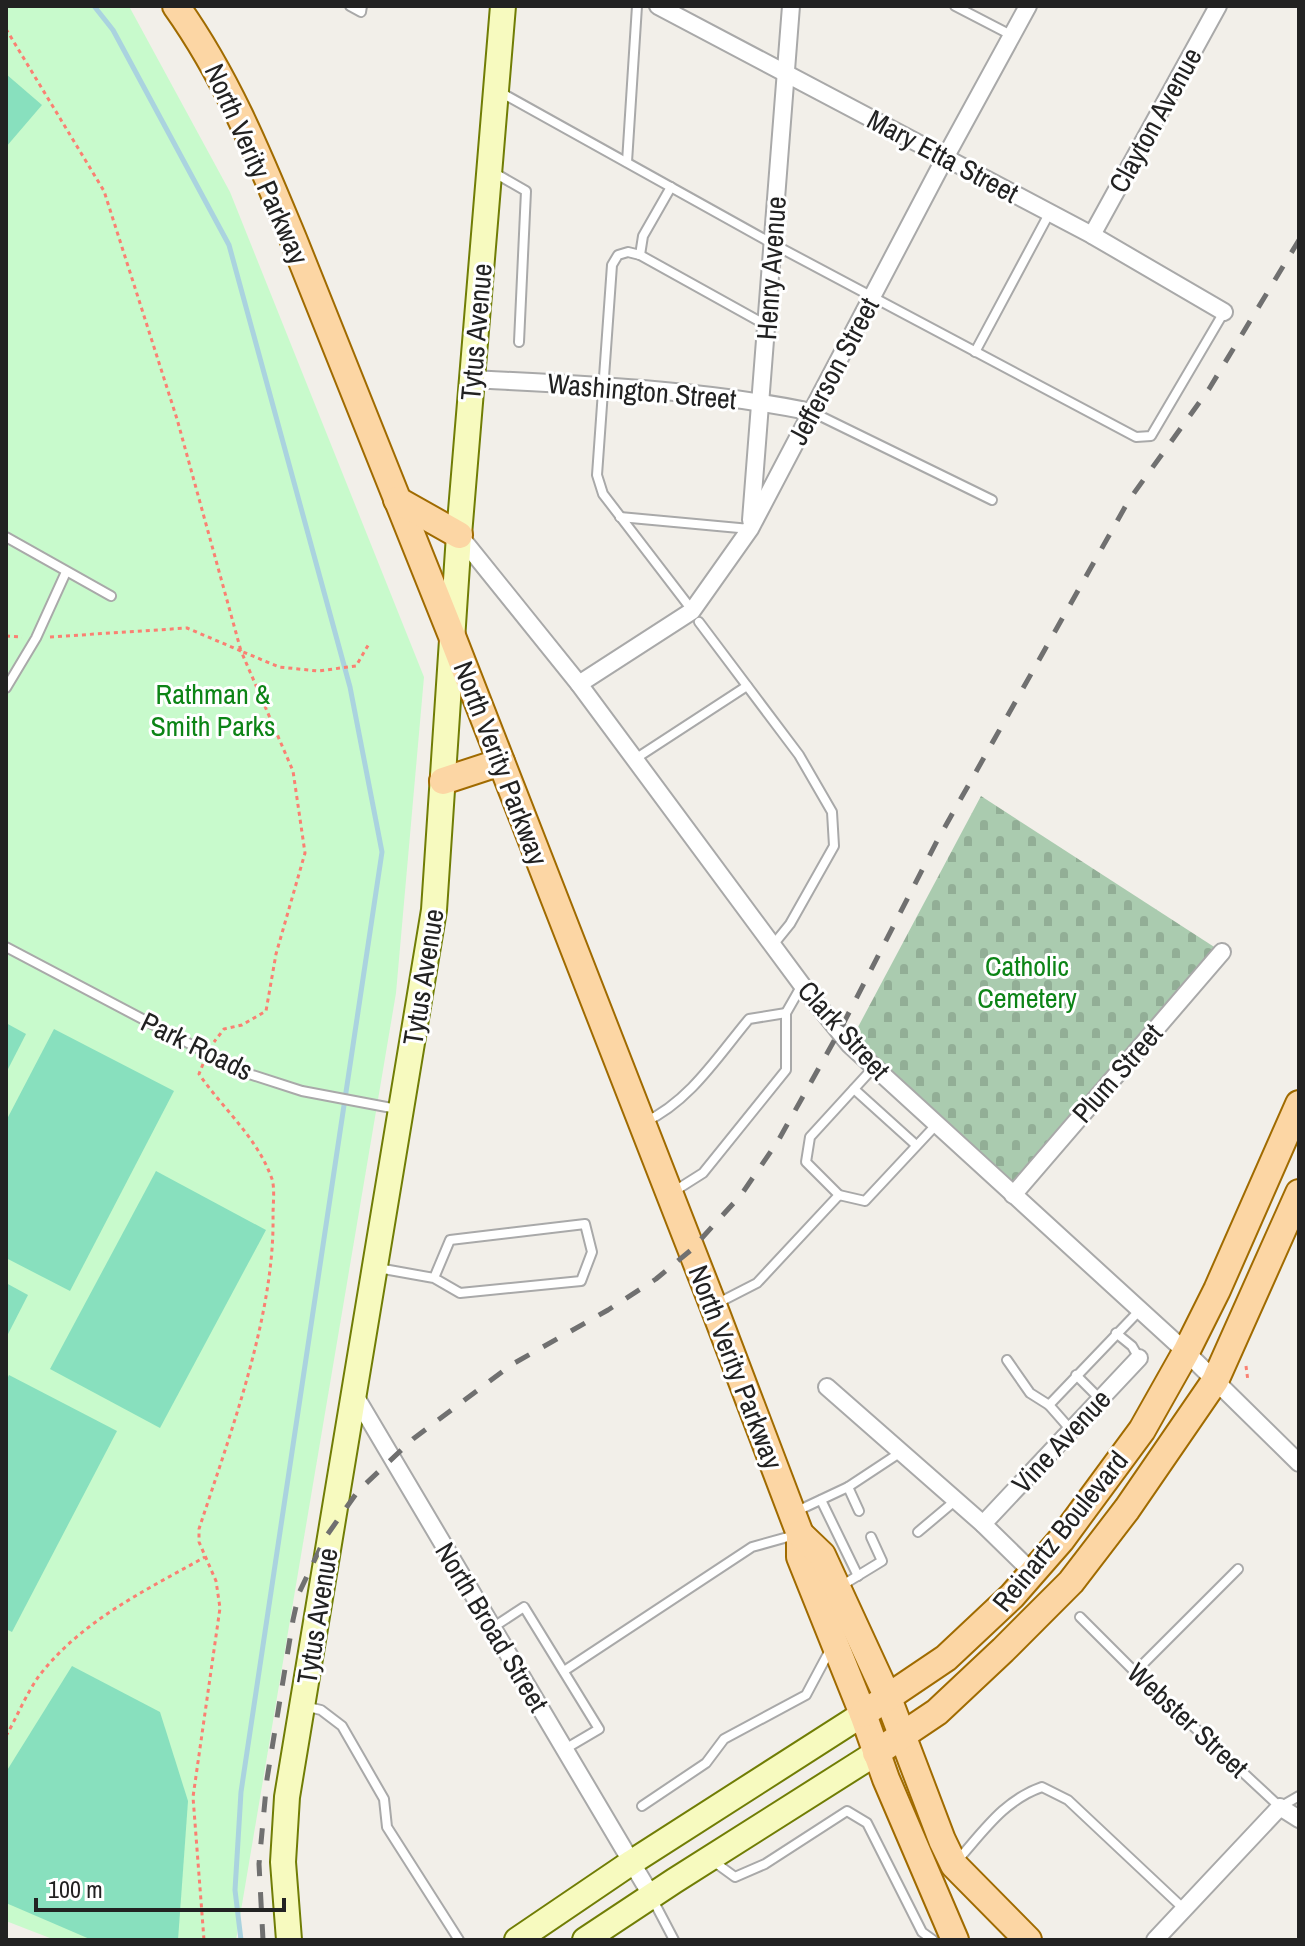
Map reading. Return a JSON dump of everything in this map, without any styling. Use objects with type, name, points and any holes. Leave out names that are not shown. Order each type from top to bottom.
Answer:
[{"type":"main road","name":"North Verity Parkway","points":[[176,6],[221,75],[252,138],[452,636],[713,1305],[796,1524],[800,1557],[876,1753],[955,1940]]},
{"type":"main road","points":[[397,500],[459,535]]},
{"type":"main road","points":[[443,781],[501,762]]},
{"type":"main road","name":"Reinartz Boulevard","points":[[863,1714],[946,1658],[982,1625],[1033,1573],[1142,1430],[1223,1277],[1299,1104]]},
{"type":"main road","name":"Reinartz Boulevard","points":[[876,1753],[937,1712],[1071,1582],[1127,1509],[1215,1381],[1299,1193]]},
{"type":"main road","name":"North Verity Parkway","points":[[796,1524],[848,1582],[901,1736],[954,1865]]},
{"type":"main road","points":[[954,1865],[1028,1940]]},
{"type":"street","name":"Tytus Avenue","points":[[289,1940],[283,1832],[434,910],[459,535],[503,6]]},
{"type":"street","name":"Mary Etta Street","points":[[658,6],[1050,212],[1224,312]]},
{"type":"street","name":"Henry Avenue","points":[[750,529],[791,6]]},
{"type":"street","name":"Jefferson Street","points":[[579,684],[695,616],[750,529],[1028,6]]},
{"type":"street","name":"Clayton Avenue","points":[[1092,235],[1218,6]]},
{"type":"street","name":"Washington Street","points":[[472,379],[604,385],[760,401],[812,412]]},
{"type":"street","name":"Clark Street","points":[[459,535],[579,684],[849,1044],[1186,1352],[1299,1463]]},
{"type":"street","name":"Plum Street","points":[[1013,1195],[1222,952]]},
{"type":"street","name":"Vine Avenue","points":[[983,1524],[1139,1358]]},
{"type":"street","points":[[827,1387],[983,1524],[1033,1573]]},
{"type":"street","name":"North Broad Street","points":[[353,1392],[651,1895]]},
{"type":"street","name":"Reinartz Boulevard","points":[[517,1940],[632,1862],[863,1714]]},
{"type":"street","name":"Reinartz Boulevard","points":[[585,1940],[876,1753]]},
{"type":"street","points":[[1155,1940],[1280,1807]]},
{"type":"street","name":"Webster Street","points":[[1280,1807],[1299,1819]]},
{"type":"lane","points":[[350,6],[361,12],[362,6]]},
{"type":"lane","points":[[627,162],[637,6]]},
{"type":"lane","points":[[955,6],[1012,36]]},
{"type":"lane","points":[[496,89],[773,244],[1136,437],[1151,436],[1224,312]]},
{"type":"lane","points":[[489,170],[526,191],[519,342]]},
{"type":"lane","points":[[640,255],[643,236],[671,187]]},
{"type":"lane","points":[[975,352],[1050,212]]},
{"type":"lane","points":[[766,325],[640,255],[628,252],[618,255],[612,265],[597,475],[603,494],[799,755],[832,812],[834,846],[790,924],[773,946]]},
{"type":"lane","points":[[812,412],[992,500]]},
{"type":"lane","points":[[620,517],[750,529]]},
{"type":"lane","points":[[6,537],[111,596]]},
{"type":"lane","points":[[6,688],[36,638],[66,572]]},
{"type":"lane","points":[[635,759],[747,686]]},
{"type":"lane","name":"Park Roads","points":[[6,947],[243,1072],[302,1091],[402,1110]]},
{"type":"lane","points":[[669,1195],[703,1173],[786,1070],[786,1013],[802,985]]},
{"type":"lane","points":[[641,1124],[667,1112],[684,1097],[749,1019],[786,1013]]},
{"type":"lane","points":[[874,1067],[810,1137],[806,1162],[839,1195],[865,1201],[936,1125]]},
{"type":"lane","points":[[854,1089],[916,1145]]},
{"type":"lane","points":[[713,1305],[757,1283],[839,1195]]},
{"type":"lane","points":[[374,1267],[434,1278],[460,1293],[581,1281],[592,1252],[585,1224],[450,1240],[434,1278]]},
{"type":"lane","points":[[1049,1405],[1140,1310]]},
{"type":"lane","points":[[1116,1333],[1132,1346],[1139,1358]]},
{"type":"lane","points":[[1007,1360],[1030,1393],[1049,1405],[1071,1430]]},
{"type":"lane","points":[[1076,1375],[1100,1399]]},
{"type":"lane","points":[[564,1671],[752,1547],[796,1524],[821,1500],[848,1487],[901,1452]]},
{"type":"lane","points":[[848,1487],[859,1511]]},
{"type":"lane","points":[[821,1500],[848,1582],[882,1561],[880,1545],[871,1537]]},
{"type":"lane","points":[[918,1532],[956,1500]]},
{"type":"lane","points":[[1135,1672],[1238,1569]]},
{"type":"lane","points":[[492,1628],[524,1607],[599,1729],[564,1749]]},
{"type":"lane","name":"Webster Street","points":[[1080,1617],[1280,1807]]},
{"type":"lane","points":[[642,1806],[706,1763],[724,1739],[806,1695],[835,1643]]},
{"type":"lane","points":[[303,1706],[321,1710],[342,1726],[384,1799],[387,1827],[459,1940]]},
{"type":"lane","points":[[954,1865],[1001,1811],[1022,1794],[1042,1787],[1068,1800],[1184,1909]]},
{"type":"lane","points":[[1280,1807],[1299,1796]]},
{"type":"lane","points":[[709,1858],[735,1877],[765,1864],[847,1811],[867,1823],[922,1932],[933,1940]]},
{"type":"lane","points":[[651,1895],[674,1940]]},
{"type":"path","points":[[6,29],[104,191],[177,419],[241,651],[293,771],[305,853],[276,954],[266,1011],[242,1025],[224,1029],[212,1044]]},
{"type":"path","points":[[6,636],[36,638],[187,628],[279,667],[318,671],[356,666],[370,642]]},
{"type":"path","points":[[203,1064],[199,1074],[214,1096],[251,1136],[273,1181],[274,1250],[253,1356],[199,1529],[199,1542],[216,1581],[220,1608],[193,1797],[204,1940]]},
{"type":"path","points":[[6,1736],[39,1677],[74,1639],[134,1596],[205,1557]]},
{"type":"green space","name":"Rathman & Smith Parks","points":[[6,6],[130,8],[230,192],[424,677],[396,993],[236,1940],[55,1940],[6,1921]]},
{"type":"green space","points":[[6,74],[42,105],[6,147]]},
{"type":"green space","name":"Catholic Cemetery","points":[[981,796],[1222,952],[1013,1195],[849,1044]]},
{"type":"green space","points":[[6,1023],[26,1034],[6,1073]]},
{"type":"green space","points":[[54,1029],[174,1091],[70,1291],[6,1258],[6,1121]]},
{"type":"green space","points":[[156,1171],[266,1230],[160,1428],[50,1369]]},
{"type":"green space","points":[[6,1283],[28,1295],[6,1338]]},
{"type":"green space","points":[[9,1375],[117,1431],[12,1632],[6,1629],[6,1381]]},
{"type":"green space","points":[[72,1666],[160,1712],[188,1801],[178,1940],[92,1940],[6,1903],[6,1772]]},
{"type":"waterway","points":[[94,6],[113,30],[229,245],[350,687],[382,852],[241,1792],[235,1890],[241,1940]]},
{"type":"railway","points":[[263,1940],[259,1864],[267,1779],[299,1593],[325,1538],[358,1491],[413,1439],[511,1365],[656,1279],[691,1250],[741,1195],[778,1141],[839,1032],[937,841],[1129,500],[1209,389],[1299,240]]}]
